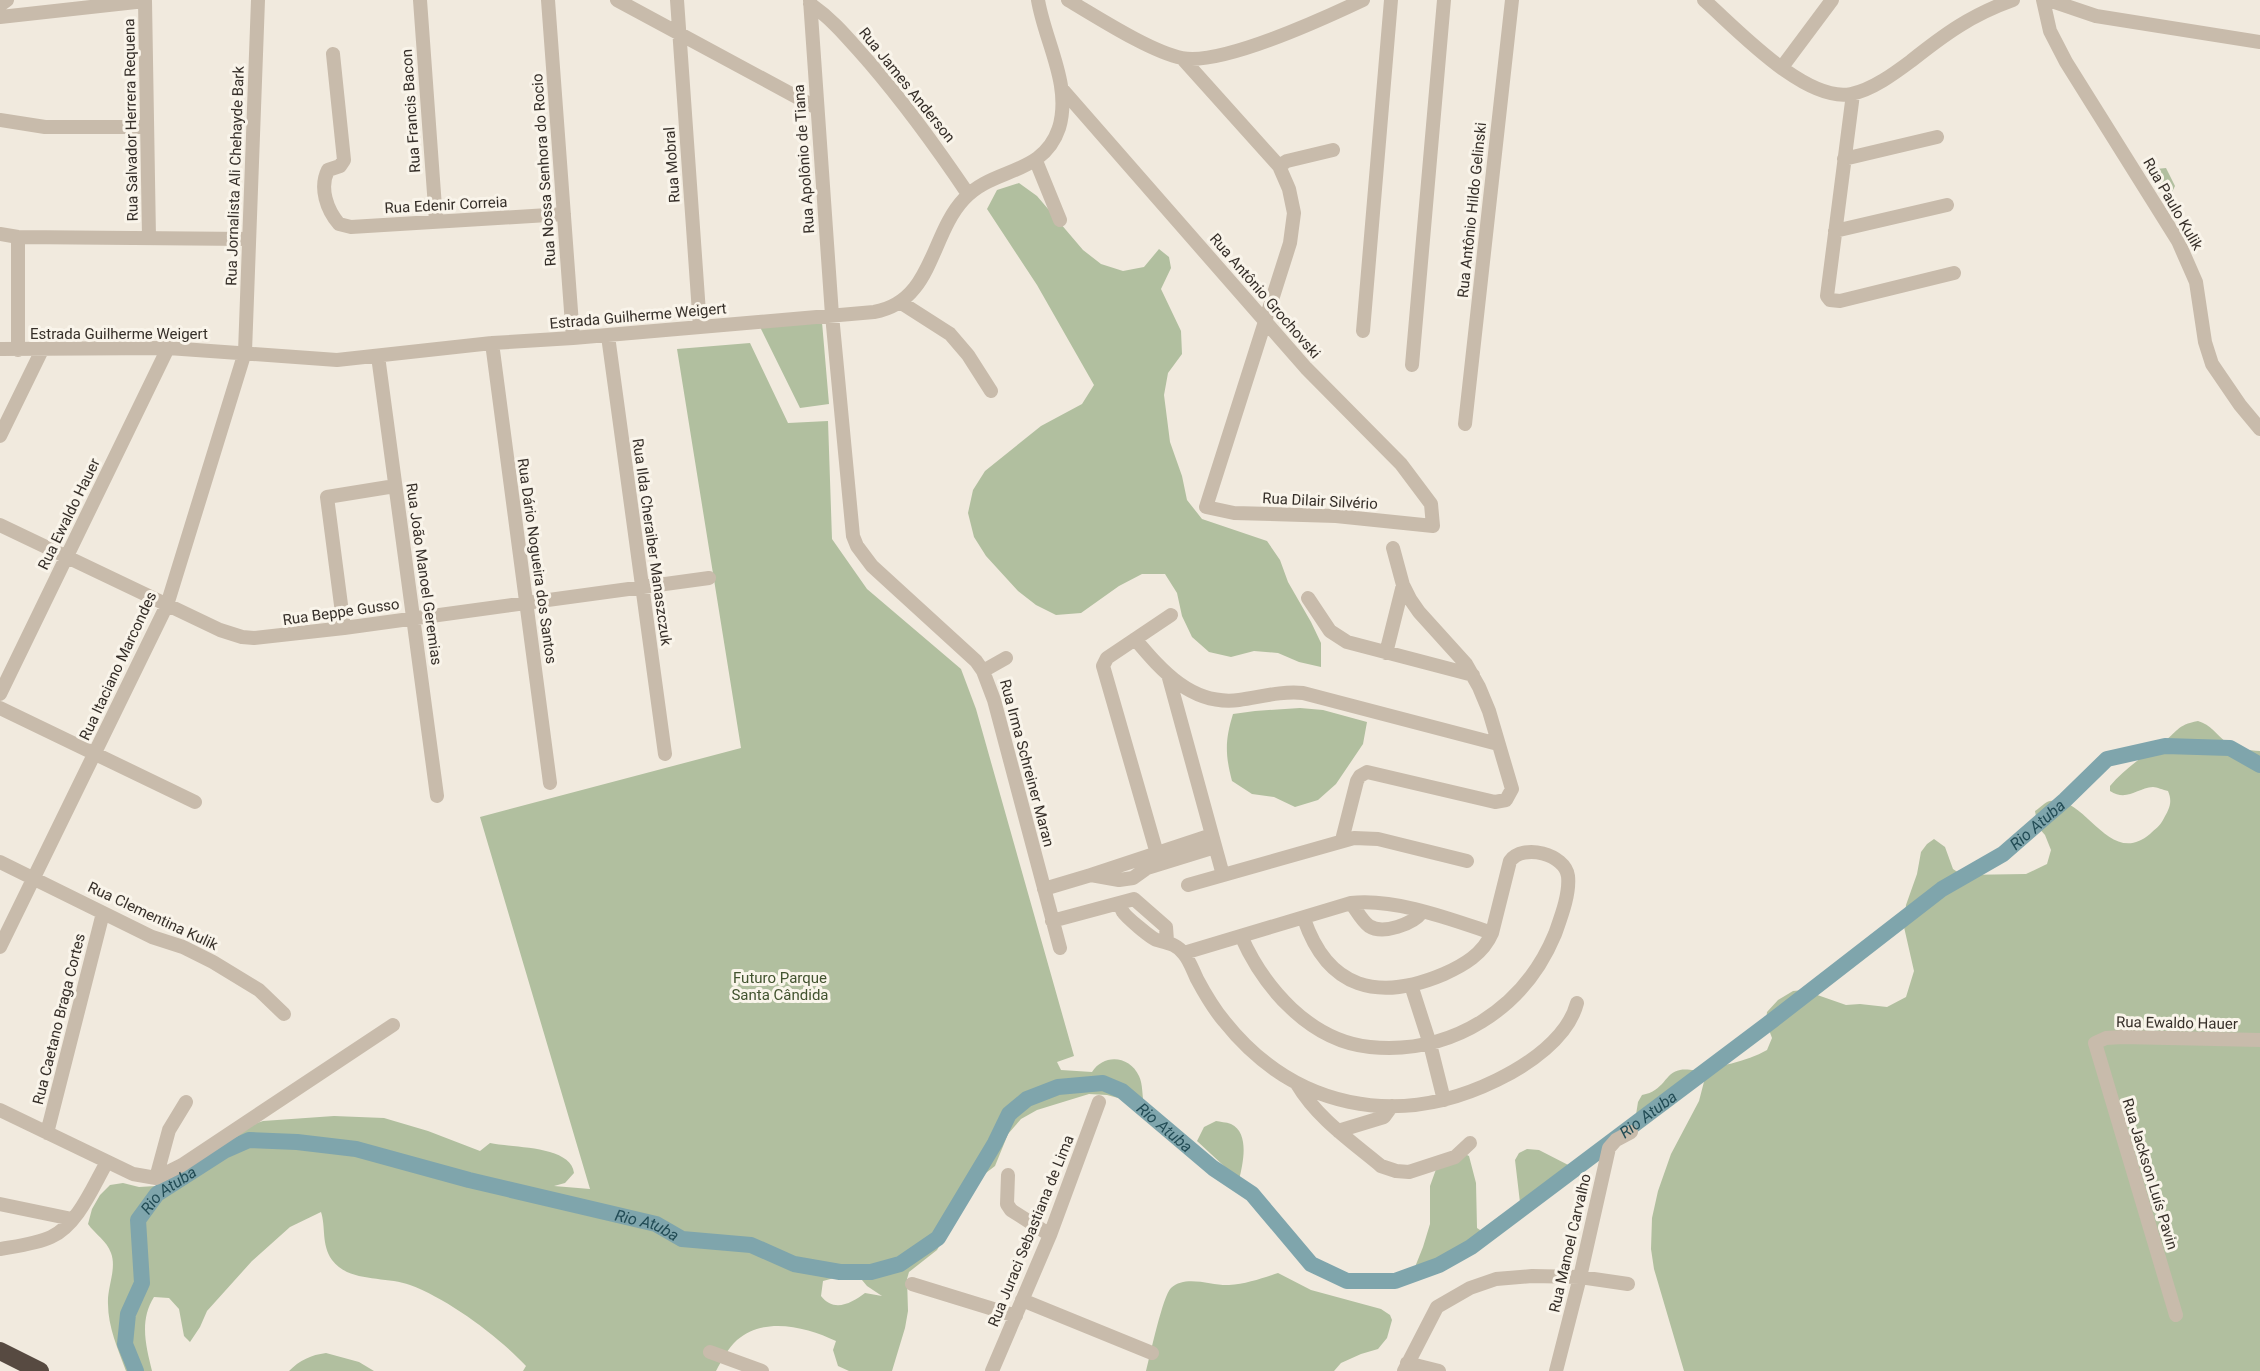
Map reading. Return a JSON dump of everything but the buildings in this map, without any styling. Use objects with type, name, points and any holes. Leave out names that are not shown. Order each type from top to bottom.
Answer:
[{"type":"highway","points":[[0,1351],[40,1371]]},
{"type":"street","points":[[0,6],[6,0]]},
{"type":"street","name":"Rua Jornalista Ali Chehayde Bark","points":[[245,352],[258,0]]},
{"type":"street","name":"Rua Francis Bacon","points":[[420,0],[436,221]]},
{"type":"street","name":"Rua Nossa Senhora do Rocio","points":[[548,0],[573,338]]},
{"type":"street","points":[[617,0],[817,108]]},
{"type":"street","name":"Rua Mobral","points":[[676,0],[700,327]]},
{"type":"street","points":[[991,391],[968,355],[950,334],[900,302],[909,294],[925,271],[952,216],[968,194],[988,182],[1036,161],[1049,148],[1059,128],[1063,108],[1062,89],[1038,0]]},
{"type":"street","points":[[1068,0],[1149,45],[1182,58],[1203,59],[1300,28],[1364,0]]},
{"type":"street","points":[[1363,331],[1391,0]]},
{"type":"street","points":[[1412,365],[1444,0]]},
{"type":"street","name":"Rua Antônio Hildo Gelinski","points":[[1465,424],[1512,0]]},
{"type":"street","points":[[1704,0],[1746,41],[1782,68],[1822,91],[1833,94],[1853,94],[1897,70],[1957,26],[2013,0]]},
{"type":"street","points":[[1782,68],[1832,0]]},
{"type":"street","name":"Rua Paulo Kulik","points":[[2043,0],[2050,31],[2066,62],[2178,241],[2196,282],[2205,342],[2212,364],[2234,398],[2260,429]]},
{"type":"street","points":[[2049,0],[2096,16],[2260,42]]},
{"type":"street","points":[[0,18],[145,1]]},
{"type":"street","name":"Rua Salvador Herrera Requena","points":[[145,1],[149,238]]},
{"type":"street","name":"Rua Apolônio de Tiana","points":[[810,2],[832,315]]},
{"type":"street","name":"Rua James Anderson","points":[[810,2],[833,21],[877,70],[926,133],[968,194]]},
{"type":"street","name":"Rua Edenir Correia","points":[[333,54],[344,160],[340,166],[328,170],[324,180],[326,202],[333,217],[344,226],[469,221],[564,214]]},
{"type":"street","points":[[1182,58],[1279,166],[1293,202],[1293,226],[1265,322]]},
{"type":"street","name":"Rua Antônio Grochovski","points":[[1062,89],[1306,368],[1387,448],[1431,504],[1433,526]]},
{"type":"street","points":[[1853,94],[1826,291],[1830,300],[1840,301],[1954,273]]},
{"type":"street","points":[[0,120],[53,127],[147,127]]},
{"type":"street","points":[[1844,159],[1937,137]]},
{"type":"street","points":[[1279,166],[1333,150]]},
{"type":"street","points":[[1036,161],[1060,220]]},
{"type":"street","points":[[1835,231],[1947,205]]},
{"type":"street","points":[[0,234],[18,237],[249,239]]},
{"type":"street","points":[[18,237],[18,350]]},
{"type":"street","name":"Estrada Guilherme Weigert","points":[[0,350],[168,348],[245,352],[317,360],[832,315],[881,310],[900,302]]},
{"type":"street","name":"Rua Irma Schreiner Maran","points":[[832,315],[851,525],[857,546],[872,566],[960,645],[984,671],[994,700],[1060,948]]},
{"type":"street","name":"Rua Dilair Silvério","points":[[1265,322],[1206,507],[1234,513],[1336,516],[1433,526]]},
{"type":"street","name":"Rua Ilda Cheraiber Manaszczuk","points":[[608,336],[665,754]]},
{"type":"street","name":"Rua Dário Nogueira dos Santos","points":[[492,343],[550,783]]},
{"type":"street","name":"Rua Ewaldo Hauer","points":[[0,694],[168,348]]},
{"type":"street","points":[[0,436],[42,350]]},
{"type":"street","name":"Rua Itaciano Marcondes","points":[[0,948],[167,604],[245,352]]},
{"type":"street","name":"Rua João Manoel Geremias","points":[[378,356],[437,796]]},
{"type":"street","points":[[344,628],[327,497],[395,486]]},
{"type":"street","name":"Rua Beppe Gusso","points":[[0,525],[220,630],[242,637],[268,638],[709,578]]},
{"type":"street","points":[[1342,840],[1357,781],[1363,773],[1367,772],[1495,802],[1506,800],[1511,793],[1512,785],[1484,698],[1473,675],[1459,655],[1419,612],[1403,585],[1393,548]]},
{"type":"street","points":[[1386,653],[1403,585]]},
{"type":"street","points":[[1308,598],[1324,625],[1337,637],[1360,646],[1473,675]]},
{"type":"street","points":[[1158,858],[1103,670],[1104,661],[1107,658],[1171,615]]},
{"type":"street","points":[[1135,639],[1169,678],[1192,691],[1230,700],[1277,692],[1303,693],[1498,744]]},
{"type":"street","points":[[984,671],[1006,658]]},
{"type":"street","points":[[1169,678],[1223,875]]},
{"type":"street","points":[[0,708],[195,802]]},
{"type":"street","points":[[1188,885],[1342,840],[1378,839],[1467,861]]},
{"type":"street","points":[[1044,889],[1123,863],[1158,858],[1214,841]]},
{"type":"street","points":[[1241,936],[1253,961],[1277,995],[1299,1015],[1324,1031],[1351,1044],[1366,1046],[1398,1048],[1430,1044],[1460,1034],[1488,1019],[1512,999],[1533,975],[1554,935],[1566,894],[1567,871],[1558,859],[1529,851],[1519,853],[1513,858],[1488,942],[1469,960],[1447,972],[1411,985],[1380,988],[1345,977],[1322,957],[1311,940],[1304,919]]},
{"type":"street","points":[[1091,874],[1133,878],[1158,858]]},
{"type":"street","name":"Rua Clementina Kulik","points":[[0,862],[103,913],[213,962],[259,990],[284,1014]]},
{"type":"street","points":[[1123,863],[1121,873],[1126,879]]},
{"type":"street","points":[[1184,953],[1304,919],[1351,903],[1378,902],[1422,912],[1492,933]]},
{"type":"street","points":[[1052,921],[1120,903],[1123,913],[1155,940],[1167,941],[1184,953],[1212,1005],[1234,1034],[1263,1061],[1296,1082],[1335,1100],[1359,1104],[1392,1106],[1422,1104],[1444,1100],[1483,1087],[1520,1067],[1552,1041],[1567,1026],[1574,1015],[1577,1003]]},
{"type":"street","points":[[1351,903],[1366,924],[1380,930],[1413,921],[1422,912]]},
{"type":"street","name":"Rua Caetano Braga Cortes","points":[[47,1133],[103,913]]},
{"type":"street","points":[[1411,985],[1430,1044],[1444,1100]]},
{"type":"street","points":[[0,1110],[133,1174],[156,1178],[182,1165],[393,1025]]},
{"type":"street","name":"Rua Ewaldo Hauer","points":[[2095,1043],[2106,1038],[2260,1040]]},
{"type":"street","name":"Rua Jackson Luís Pavin","points":[[2095,1043],[2176,1315]]},
{"type":"street","points":[[1296,1082],[1313,1107],[1381,1166],[1409,1172],[1455,1157],[1470,1143]]},
{"type":"street","points":[[156,1178],[169,1130],[186,1102]]},
{"type":"street","name":"Rua Juraci Sebastiana de Lima","points":[[992,1371],[1050,1235],[1099,1102]]},
{"type":"street","points":[[1338,1131],[1384,1117],[1392,1106]]},
{"type":"street","name":"Rua Manoel Carvalho","points":[[1556,1371],[1610,1148],[1616,1140],[1630,1132]]},
{"type":"street","points":[[0,1249],[49,1238],[56,1234],[72,1219],[107,1162]]},
{"type":"street","points":[[1008,1175],[1007,1204],[1011,1210],[1050,1235]]},
{"type":"street","points":[[0,1204],[72,1219]]},
{"type":"street","points":[[1440,1371],[1405,1367],[1437,1307],[1470,1288],[1496,1279],[1532,1276],[1580,1277],[1628,1284]]},
{"type":"street","points":[[912,1284],[1016,1316]]},
{"type":"street","points":[[1022,1300],[1152,1353]]},
{"type":"street","points":[[710,1352],[762,1371]]},
{"type":"green space","points":[[2166,168],[2175,186],[2172,192],[2165,193],[2158,183],[2156,169]]},
{"type":"green space","points":[[1019,183],[1037,196],[1083,250],[1101,264],[1123,271],[1144,267],[1159,249],[1169,257],[1171,268],[1161,289],[1181,331],[1182,354],[1168,373],[1164,395],[1170,442],[1182,476],[1187,500],[1202,519],[1267,541],[1280,560],[1288,582],[1321,643],[1321,667],[1299,662],[1278,653],[1254,651],[1231,657],[1209,652],[1192,637],[1182,616],[1177,593],[1165,574],[1142,574],[1119,586],[1081,613],[1056,615],[1036,605],[1018,591],[986,556],[974,537],[968,513],[973,490],[985,471],[1041,426],[1082,404],[1094,385],[1037,285],[987,209],[997,190]]},
{"type":"green space","points":[[822,322],[829,404],[800,408],[760,327]]},
{"type":"green space","name":"Futuro Parque Santa Cândida","points":[[750,343],[788,423],[828,421],[832,539],[867,589],[961,669],[976,709],[1074,1056],[1057,1062],[1061,1070],[1092,1072],[1103,1062],[1110,1060],[1117,1059],[1130,1064],[1139,1076],[1144,1105],[1107,1095],[1089,1094],[1037,1110],[1021,1119],[1008,1134],[995,1166],[978,1179],[937,1250],[909,1272],[907,1279],[908,1311],[892,1371],[849,1371],[838,1366],[833,1350],[836,1341],[799,1328],[773,1326],[760,1328],[737,1340],[728,1350],[716,1371],[523,1371],[526,1366],[515,1354],[472,1320],[440,1299],[410,1285],[358,1276],[339,1267],[332,1260],[326,1248],[321,1212],[290,1227],[252,1261],[207,1311],[190,1342],[184,1336],[179,1309],[169,1298],[154,1297],[149,1306],[145,1324],[146,1343],[152,1371],[126,1371],[108,1313],[113,1259],[107,1245],[88,1224],[92,1209],[100,1195],[110,1185],[123,1183],[139,1187],[156,1186],[186,1169],[251,1125],[263,1121],[334,1116],[384,1118],[428,1131],[480,1151],[490,1143],[539,1149],[552,1153],[563,1157],[570,1164],[574,1173],[565,1183],[554,1186],[590,1189],[480,817],[741,748],[677,349]],"holes":[[[834,1278],[862,1280],[882,1296],[865,1293],[843,1305],[832,1304],[821,1296],[823,1281]]]},
{"type":"green space","points":[[1300,708],[1323,710],[1367,722],[1363,744],[1336,784],[1318,800],[1295,807],[1274,797],[1252,794],[1232,781],[1227,747],[1233,714]]},
{"type":"green space","points":[[2198,721],[2210,727],[2234,747],[2260,751],[2260,1371],[1684,1371],[1654,1269],[1651,1249],[1652,1218],[1658,1191],[1671,1154],[1699,1101],[1706,1074],[1701,1069],[1741,1061],[1767,1050],[1772,1038],[1766,1022],[1767,1012],[1778,1000],[1793,991],[1803,990],[1846,1005],[1887,1007],[1906,997],[1914,971],[1904,927],[1906,905],[1917,874],[1921,852],[1934,839],[1945,847],[1953,869],[1962,875],[2026,874],[2047,864],[2051,850],[2045,835],[2038,827],[2035,811],[2050,801],[2063,802],[2075,808],[2110,837],[2122,842],[2135,842],[2150,834],[2162,822],[2170,806],[2168,791],[2153,787],[2122,795],[2110,791],[2110,786],[2128,768],[2185,725]]},
{"type":"green space","points":[[1701,1069],[1694,1072],[1635,1121],[1638,1102],[1642,1095],[1655,1090],[1675,1072]]},
{"type":"green space","points":[[1216,1121],[1231,1124],[1241,1134],[1244,1149],[1239,1180],[1197,1141],[1204,1127]]},
{"type":"green space","points":[[1527,1149],[1539,1150],[1576,1169],[1521,1211],[1515,1160],[1519,1153]]},
{"type":"green space","points":[[1457,1150],[1469,1156],[1476,1183],[1477,1228],[1489,1236],[1458,1256],[1413,1272],[1430,1224],[1430,1186],[1439,1161]]},
{"type":"green space","points":[[1278,1273],[1311,1290],[1381,1309],[1390,1315],[1392,1320],[1387,1338],[1378,1349],[1341,1363],[1334,1371],[1146,1371],[1161,1313],[1171,1288],[1191,1281],[1222,1285],[1235,1284]]},
{"type":"green space","points":[[326,1353],[359,1362],[374,1371],[289,1371],[306,1359]]},
{"type":"waterway","name":"Rio Atuba","points":[[136,1371],[125,1344],[128,1314],[142,1283],[138,1220],[157,1194],[224,1151],[249,1140],[297,1142],[356,1149],[469,1180],[656,1224],[682,1239],[751,1245],[794,1264],[840,1272],[871,1272],[900,1264],[938,1238],[995,1143],[1009,1114],[1027,1099],[1058,1087],[1103,1083],[1122,1091],[1213,1168],[1252,1194],[1311,1264],[1347,1281],[1395,1281],[1439,1265],[1471,1247],[1773,1020],[1942,889],[2003,854],[2065,800],[2107,759],[2165,746],[2230,748],[2260,765]]}]
